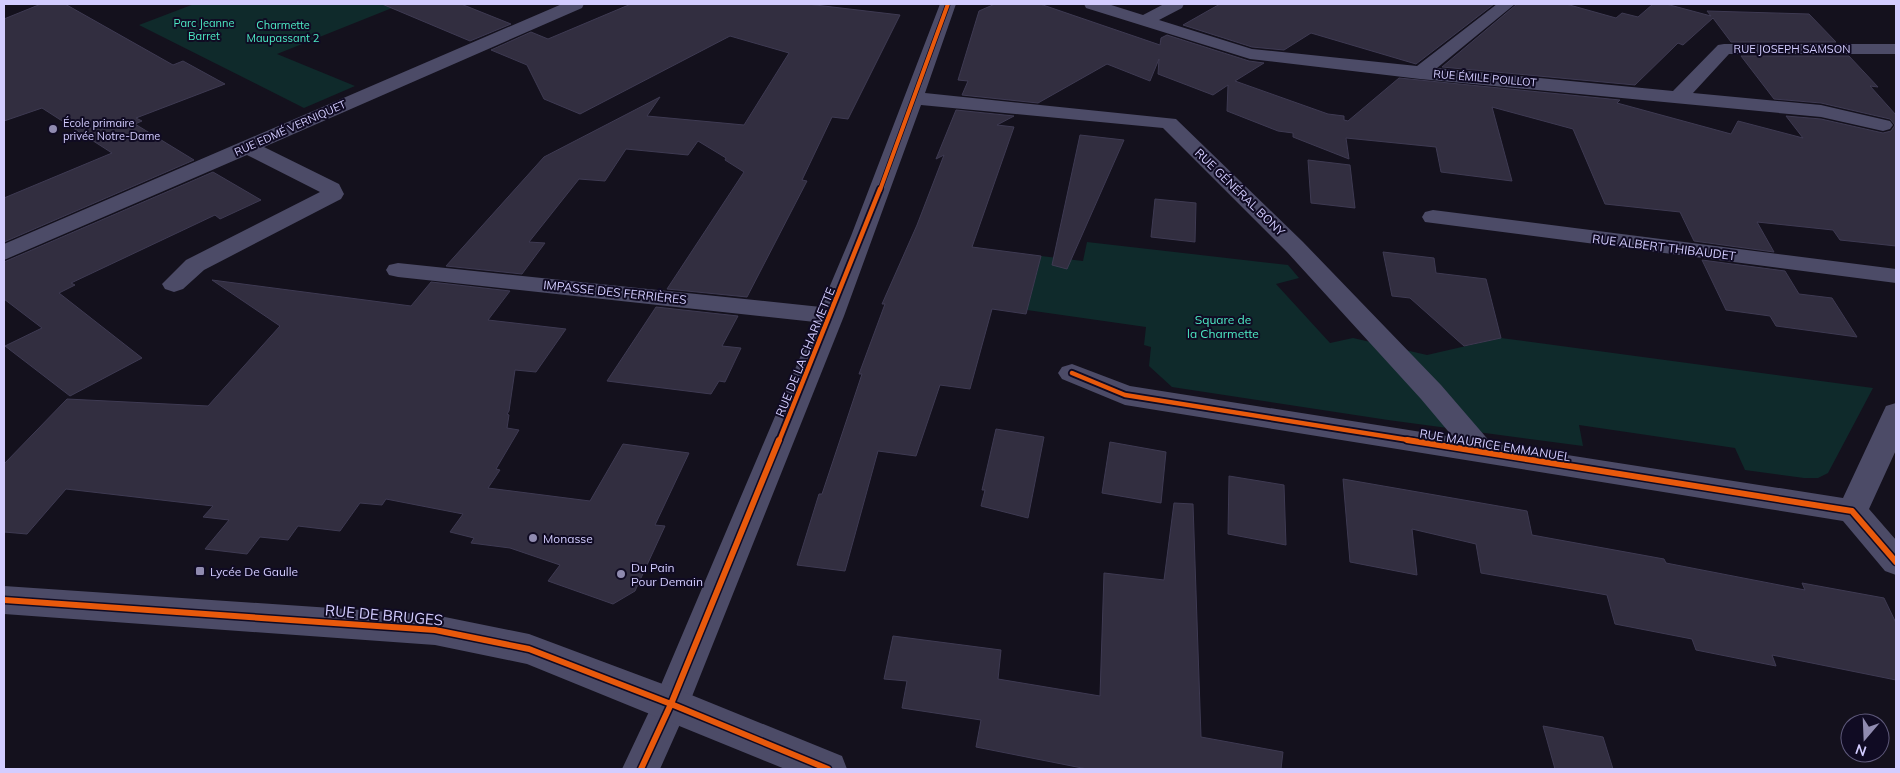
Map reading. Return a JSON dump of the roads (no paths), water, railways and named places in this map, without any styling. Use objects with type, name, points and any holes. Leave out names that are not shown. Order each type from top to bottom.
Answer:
[{"type":"street","name":"RUE EDMÉ VERNIQUET","points":[[4,253],[576,4]]},
{"type":"street","name":"RUE DE LA CHARMETTE","points":[[642,769],[671,704],[863,236],[948,4]]},
{"type":"street","name":"RUE ÉMILE POILLOT","points":[[1092,4],[1250,54],[1821,111],[1883,126]]},
{"type":"street","points":[[1144,21],[1176,4]]},
{"type":"street","points":[[1420,72],[1507,4]]},
{"type":"street","name":"RUE JOSEPH SAMSON","points":[[1679,96],[1724,49],[1896,49]]},
{"type":"street","name":"RUE GÉNÉRAL BONY","points":[[912,98],[1169,123],[1295,247],[1431,392],[1483,453]]},
{"type":"street","points":[[174,284],[195,265],[333,194],[331,189],[247,147]]},
{"type":"street","name":"RUE ALBERT THIBAUDET","points":[[1433,217],[1896,276]]},
{"type":"street","name":"IMPASSE DES FERRIÈRES","points":[[398,270],[831,316]]},
{"type":"street","name":"RUE MAURICE EMMANUEL","points":[[1072,373],[1125,395],[1852,511]]},
{"type":"street","points":[[1896,412],[1880,454],[1852,511],[1896,562]]},
{"type":"street","name":"RUE DE BRUGES","points":[[4,600],[436,630],[529,650],[671,704],[828,769]]},
{"type":"place","name":"École primaire privée Notre-Dame","points":[[53,129]]},
{"type":"place","name":"Monasse","points":[[533,538]]},
{"type":"place","name":"Lycée De Gaulle","points":[[200,571]]},
{"type":"place","name":"Du Pain Pour Demain","points":[[621,574]]},
{"type":"park label","name":"Parc Jeanne Barret","points":[[204,29]]},
{"type":"park label","name":"Charmette Maupassant 2","points":[[283,31]]},
{"type":"park label","name":"Square de la Charmette","points":[[1223,326]]}]
